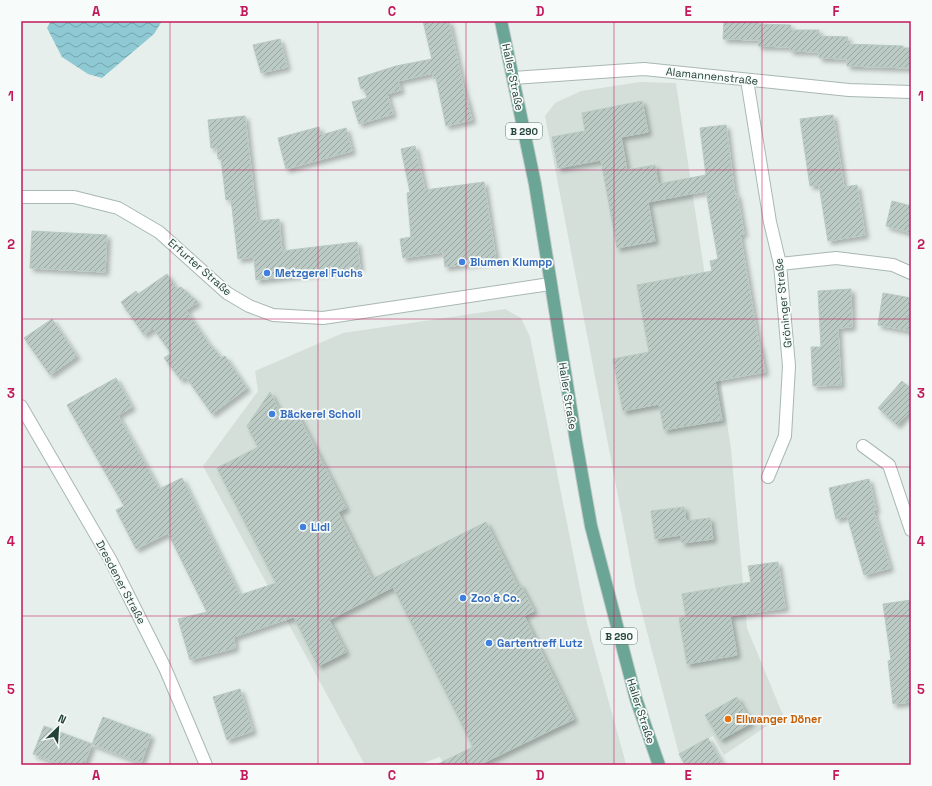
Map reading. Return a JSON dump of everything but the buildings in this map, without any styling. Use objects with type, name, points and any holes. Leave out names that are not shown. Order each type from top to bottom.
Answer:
[{"type":"main road","name":"Haller Straße","points":[[501,21],[535,184],[550,284],[591,526],[636,699],[659,765]]},
{"type":"street","name":"Alamannenstraße","points":[[513,78],[644,69],[850,90],[911,92]]},
{"type":"street","name":"Gröninger Straße","points":[[747,80],[770,222],[780,264],[789,366],[785,436],[768,476]]},
{"type":"street","name":"Erfurter Straße","points":[[21,197],[74,197],[118,208],[159,232],[227,293],[249,306],[273,315],[323,318],[550,284]]},
{"type":"street","points":[[780,264],[836,258],[893,265],[911,273]]},
{"type":"street","name":"Dresdener Straße","points":[[21,406],[110,559],[165,668],[206,765]]},
{"type":"street","points":[[863,446],[889,465],[911,530]]},
{"type":"shaded area","points":[[640,82],[676,83],[731,449],[747,628],[783,715],[724,755],[713,736],[679,754],[636,590],[545,116],[555,103],[581,91]]},
{"type":"shaded area","points":[[505,309],[521,318],[530,337],[587,623],[626,764],[444,765],[440,757],[418,765],[365,765],[203,466],[258,391],[255,371],[343,333]]},
{"type":"water","points":[[51,21],[162,21],[154,34],[102,78],[88,74],[62,57],[47,28]]},
{"type":"place","name":"Blumen Klumpp","points":[[462,262]]},
{"type":"place","name":"Metzgerei Fuchs","points":[[267,273]]},
{"type":"place","name":"Bäckerei Scholl","points":[[272,414]]},
{"type":"place","name":"Lidl","points":[[303,527]]},
{"type":"place","name":"Zoo & Co.","points":[[463,598]]},
{"type":"place","name":"Gartentreff Lutz","points":[[489,643]]},
{"type":"place","name":"Ellwanger Döner","points":[[728,719]]}]
